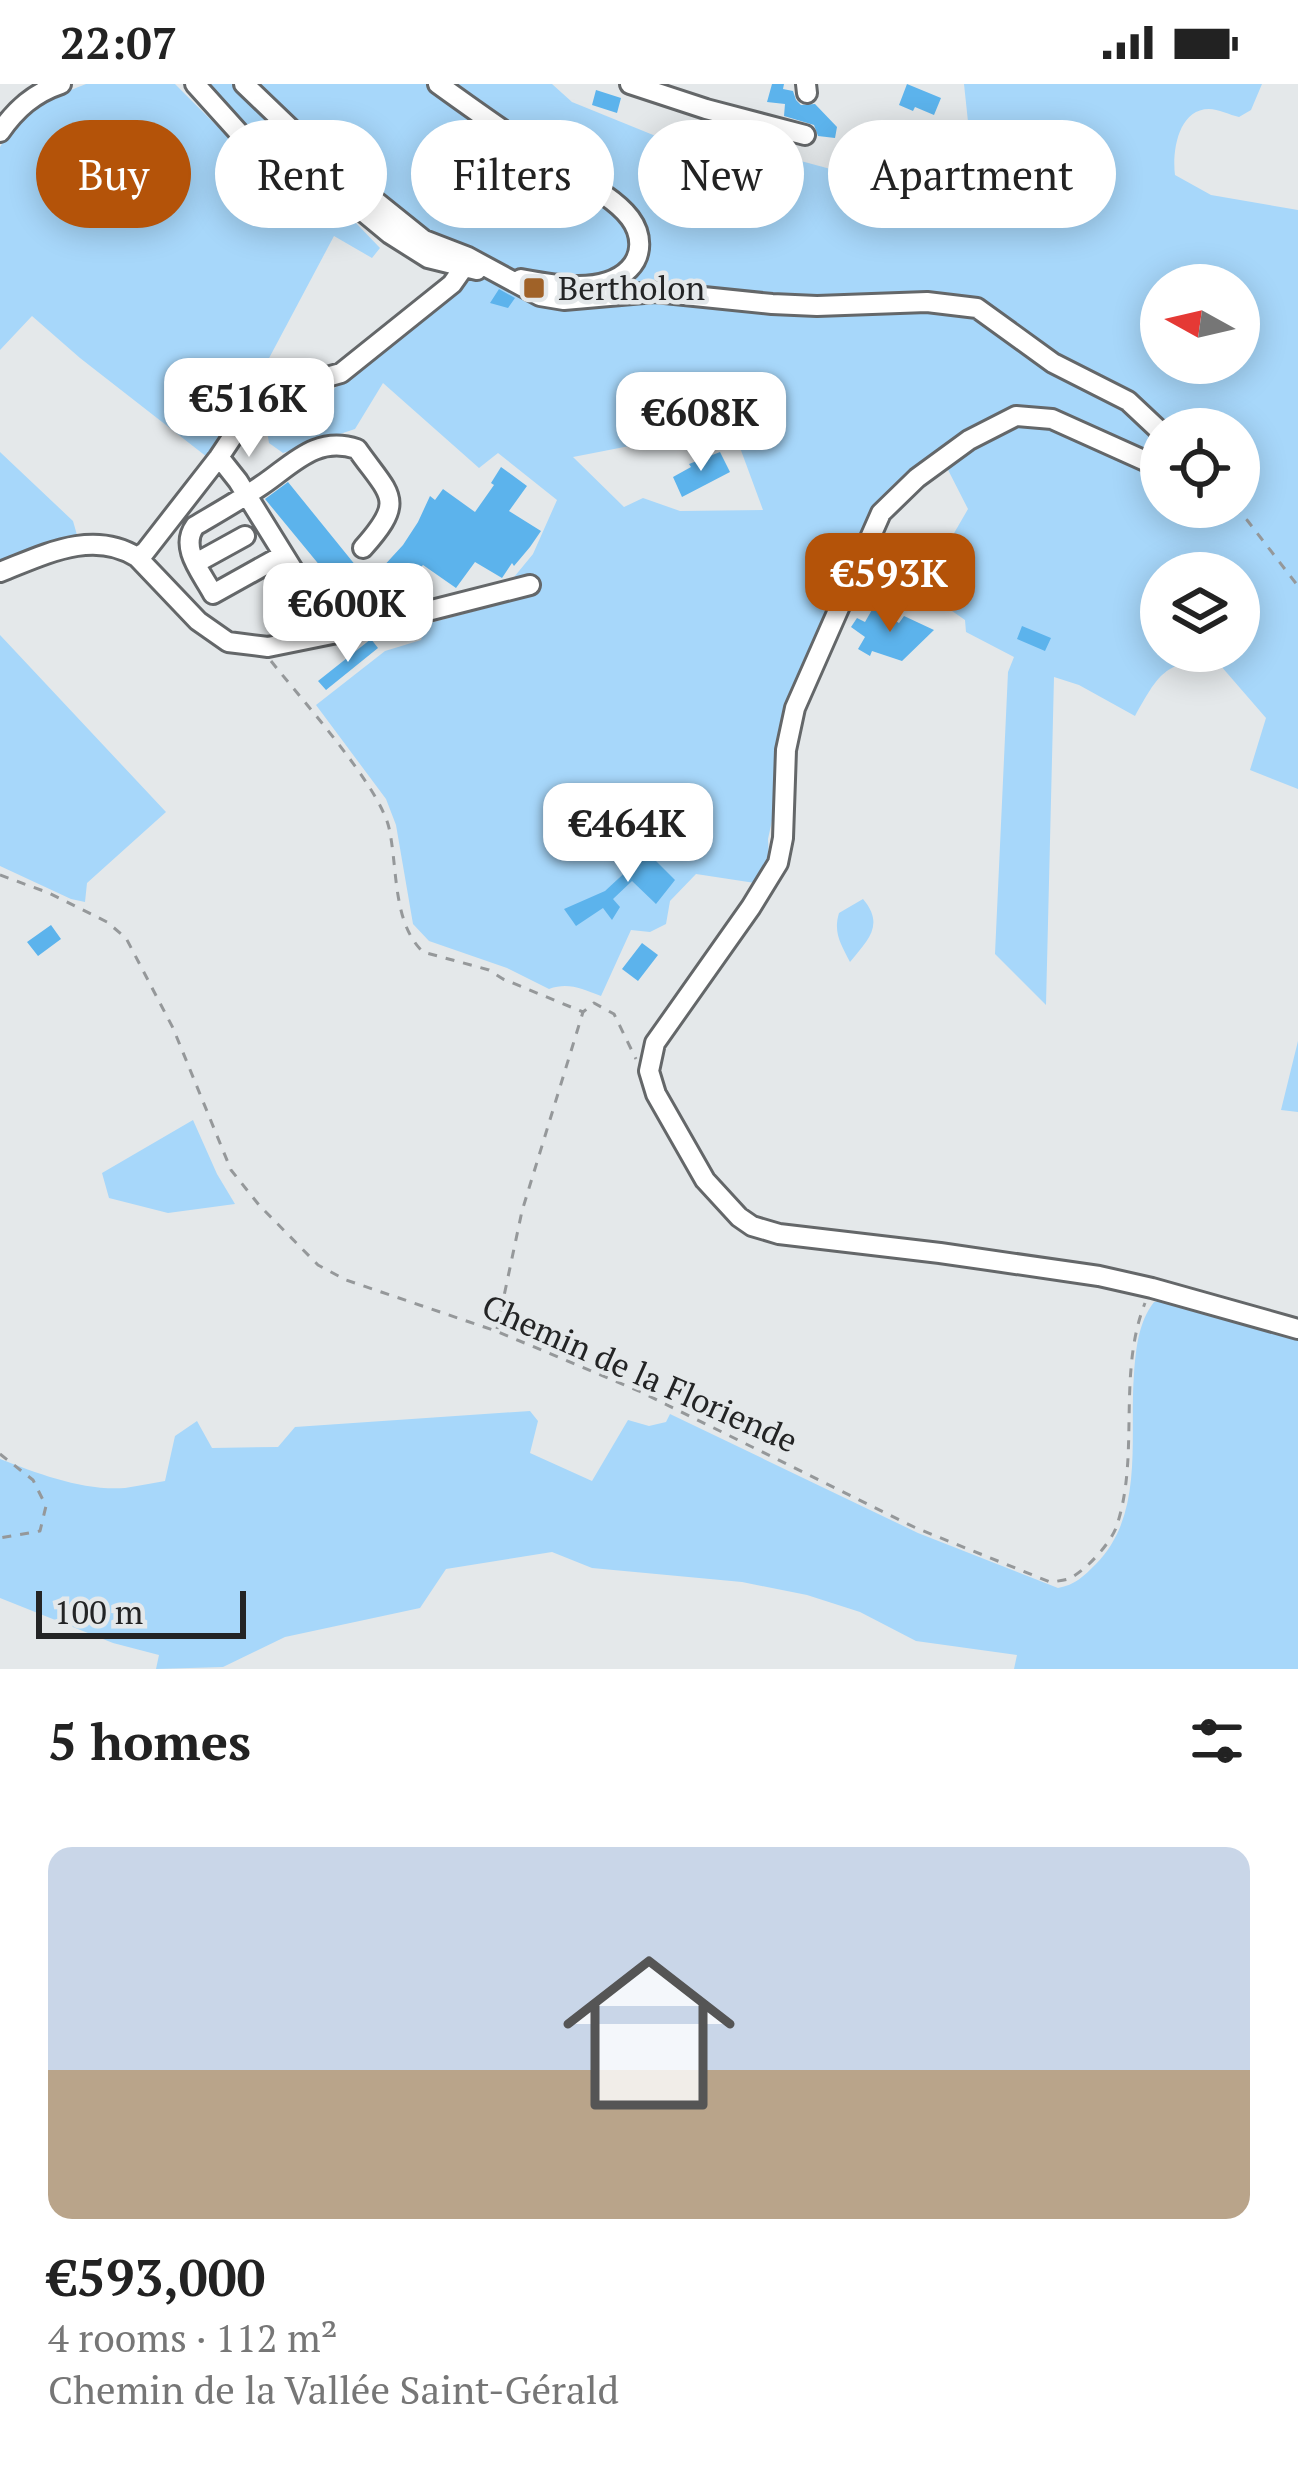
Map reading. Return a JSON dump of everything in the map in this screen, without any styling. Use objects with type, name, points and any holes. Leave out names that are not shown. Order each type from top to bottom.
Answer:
[{"type":"street","points":[[0,132],[30,98],[62,84]]},
{"type":"street","points":[[195,84],[265,154],[343,195],[428,258],[552,283],[607,284],[633,266],[640,247],[632,220],[438,84]]},
{"type":"street","points":[[244,84],[317,154],[424,240],[468,256],[540,296],[564,300],[655,292],[772,304],[927,302],[977,308],[1053,363],[1128,401],[1140,412]]},
{"type":"street","points":[[630,84],[706,110],[805,135]]},
{"type":"street","points":[[136,557],[159,537],[263,398],[326,379],[356,363],[452,284],[464,267]]},
{"type":"street","points":[[1140,459],[1052,419],[1016,416],[969,440],[917,478],[881,513],[795,709],[786,750],[778,862],[655,1043],[650,1082],[705,1180],[752,1226],[779,1234],[1099,1276],[1298,1329]]},
{"type":"street","points":[[283,555],[213,594],[187,545],[188,536],[195,526],[311,450],[328,445],[357,449],[390,496],[391,510],[363,548]]},
{"type":"street","points":[[219,457],[333,634]]},
{"type":"street","points":[[196,563],[245,536]]},
{"type":"street","points":[[0,572],[94,542],[122,547],[198,621],[228,641],[268,647],[530,585]]},
{"type":"path","points":[[1253,528],[1298,586]]},
{"type":"path","points":[[259,646],[367,785],[388,823],[404,922],[416,945],[423,952],[489,970],[584,1012]]},
{"type":"path","name":"Chemin de la Floriende","points":[[0,875],[49,892],[107,922],[126,938],[172,1028],[231,1170],[318,1265],[346,1280],[496,1331],[639,1391],[916,1528],[1050,1582],[1067,1580],[1101,1551],[1119,1521],[1134,1334],[1152,1288]]},
{"type":"path","points":[[496,1331],[522,1211],[584,1012],[594,1003],[614,1014],[641,1068],[649,1071]]},
{"type":"path","points":[[0,1454],[33,1480],[46,1506],[40,1531],[0,1538]]},
{"type":"shaded area","points":[[86,84],[175,84],[215,124],[215,228],[361,228],[380,248],[372,258],[334,236],[259,377],[263,389],[249,398],[207,457],[32,316],[0,350],[0,147],[19,121]]},
{"type":"shaded area","points":[[206,84],[552,84],[572,102],[638,129],[638,228],[804,228],[804,162],[828,168],[828,228],[1116,228],[1116,120],[968,120],[964,84],[1262,84],[1251,110],[1239,117],[1209,109],[1190,116],[1179,133],[1174,166],[1175,175],[1211,195],[1298,210],[1298,789],[1250,770],[1266,718],[1226,672],[1260,672],[1260,552],[1140,552],[1140,672],[1166,672],[1135,716],[1079,685],[1054,677],[1046,1005],[995,954],[1008,672],[1014,657],[966,632],[965,620],[909,581],[942,554],[968,509],[945,464],[997,433],[1013,429],[1012,416],[930,455],[894,484],[872,512],[789,700],[777,751],[769,858],[755,883],[696,874],[670,901],[666,924],[650,932],[631,930],[601,996],[569,986],[549,989],[507,968],[429,941],[413,924],[396,825],[386,799],[316,705],[385,651],[421,640],[426,624],[509,602],[510,582],[533,554],[557,500],[498,453],[479,468],[383,383],[355,429],[283,453],[269,443],[266,425],[321,401],[469,280],[475,256],[426,242],[387,216],[387,120],[241,120]],"holes":[[[732,426],[763,510],[680,511],[643,498],[624,507],[573,457]]]},
{"type":"shaded area","points":[[0,452],[73,521],[77,535],[0,565]]},
{"type":"shaded area","points":[[0,635],[166,812],[87,883],[85,902],[0,866]]},
{"type":"shaded area","points":[[863,899],[873,917],[872,932],[850,962],[837,920],[839,913]]},
{"type":"shaded area","points":[[1298,1041],[1298,1112],[1281,1110]]},
{"type":"shaded area","points":[[193,1120],[235,1204],[168,1213],[109,1198],[102,1173]]},
{"type":"shaded area","points":[[1172,1301],[1298,1334],[1298,1669],[1014,1669],[1017,1655],[916,1641],[860,1612],[807,1595],[742,1582],[592,1568],[552,1552],[446,1569],[420,1608],[285,1637],[223,1667],[156,1669],[159,1655],[113,1643],[0,1598],[0,1459],[77,1484],[125,1488],[165,1481],[175,1436],[197,1421],[212,1448],[278,1447],[295,1427],[530,1411],[538,1421],[530,1453],[592,1481],[628,1420],[649,1426],[666,1422],[670,1414],[918,1533],[1064,1587],[1096,1564],[1122,1522],[1132,1474],[1139,1336],[1154,1302]]},
{"type":"building","points":[[772,84],[784,84],[783,89],[793,91],[801,105],[815,104],[830,120],[828,137],[818,136],[814,125],[804,120],[784,116],[785,104],[767,102]]},
{"type":"building","points":[[907,84],[941,98],[934,115],[899,105]]},
{"type":"building","points":[[596,90],[621,98],[617,113],[592,105]]},
{"type":"building","points":[[499,289],[515,298],[508,308],[490,303]]},
{"type":"building","points":[[720,452],[730,472],[682,497],[673,477],[689,464]]},
{"type":"building","points":[[501,467],[527,486],[509,511],[541,531],[530,547],[502,578],[475,562],[456,588],[423,565],[410,578],[417,587],[388,607],[381,599],[351,594],[342,601],[320,574],[321,567],[265,499],[288,482],[369,582],[403,545],[430,496],[435,500],[443,489],[475,512]]},
{"type":"building","points":[[873,608],[899,623],[904,616],[934,630],[902,661],[872,651],[870,656],[858,649],[865,637],[851,627],[857,618],[865,622]]},
{"type":"building","points":[[1022,626],[1051,638],[1045,651],[1017,639]]},
{"type":"building","points":[[371,639],[378,648],[326,690],[318,681]]},
{"type":"building","points":[[653,835],[664,849],[653,858],[675,880],[656,904],[632,881],[613,899],[620,907],[612,920],[603,908],[576,926],[564,909],[605,891],[645,854],[640,848]]},
{"type":"building","points":[[51,925],[61,939],[38,956],[27,942]]},
{"type":"building","points":[[642,943],[658,955],[638,981],[622,969]]},
{"type":"place","name":"Bertholon","points":[[534,288]]}]
